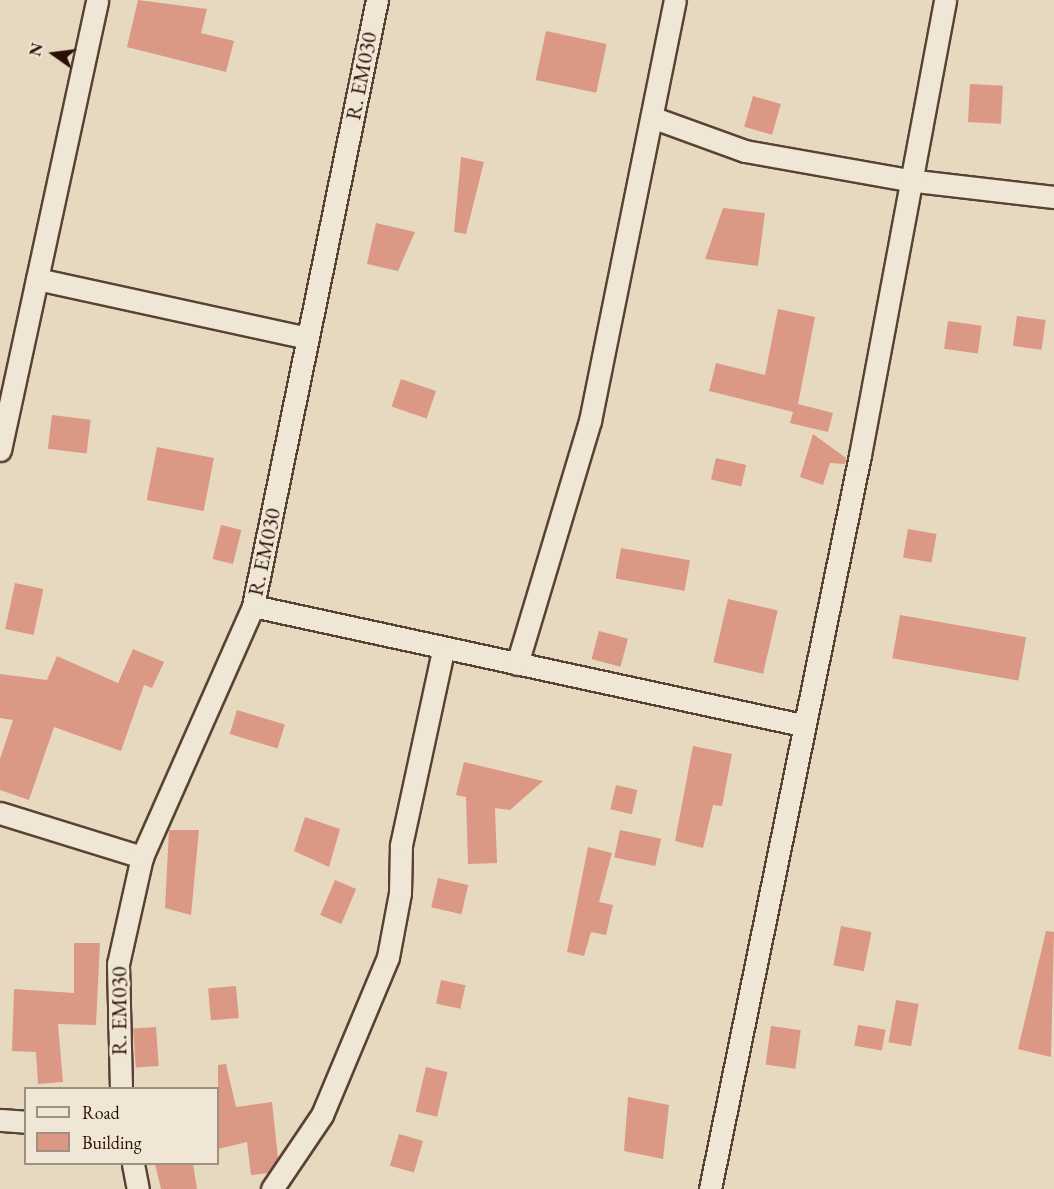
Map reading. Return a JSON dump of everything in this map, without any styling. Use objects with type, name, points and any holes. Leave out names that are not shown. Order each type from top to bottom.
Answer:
[{"type":"street","points":[[0,450],[97,0]]},
{"type":"street","name":"R. EM030","points":[[121,1087],[118,964],[142,857],[253,606],[377,0]]},
{"type":"street","points":[[517,664],[590,421],[654,118],[675,0]]},
{"type":"street","points":[[710,1189],[802,725],[860,455],[907,180],[945,0]]},
{"type":"street","points":[[654,118],[745,151],[907,180],[1054,197]]},
{"type":"street","points":[[37,279],[308,338]]},
{"type":"street","points":[[253,606],[443,650],[710,701],[802,725]]},
{"type":"street","points":[[272,1189],[322,1115],[388,957],[400,893],[401,845],[443,650]]},
{"type":"street","points":[[0,813],[142,857]]},
{"type":"street","points":[[0,1120],[24,1122]]},
{"type":"street","points":[[133,1165],[138,1189]]},
{"type":"building","points":[[138,0],[207,9],[201,33],[234,41],[226,72],[127,47]]},
{"type":"building","points":[[546,31],[607,44],[596,93],[536,80]]},
{"type":"building","points":[[970,84],[1003,86],[1001,124],[968,122]]},
{"type":"building","points":[[753,96],[781,104],[772,135],[744,127]]},
{"type":"building","points":[[461,157],[484,162],[466,234],[454,232]]},
{"type":"building","points":[[723,208],[765,213],[758,266],[705,259]]},
{"type":"building","points":[[376,223],[415,232],[398,271],[367,264]]},
{"type":"building","points":[[778,309],[815,317],[798,404],[833,413],[828,432],[790,423],[793,412],[709,391],[716,363],[765,375]]},
{"type":"building","points":[[1017,316],[1046,320],[1042,350],[1013,346]]},
{"type":"building","points":[[948,321],[982,326],[978,353],[944,349]]},
{"type":"building","points":[[401,379],[436,391],[427,418],[392,406]]},
{"type":"building","points":[[52,415],[91,420],[87,453],[48,449]]},
{"type":"building","points":[[813,434],[846,458],[845,464],[830,463],[823,485],[800,477]]},
{"type":"building","points":[[157,447],[214,458],[204,511],[147,500]]},
{"type":"building","points":[[716,458],[746,465],[741,486],[711,479]]},
{"type":"building","points":[[221,525],[241,530],[233,564],[213,559]]},
{"type":"building","points":[[908,529],[937,534],[932,563],[903,558]]},
{"type":"building","points":[[621,548],[690,560],[685,591],[616,579]]},
{"type":"building","points":[[15,583],[43,589],[34,635],[5,629]]},
{"type":"building","points":[[728,599],[778,610],[763,674],[713,662]]},
{"type":"building","points":[[900,615],[1026,637],[1018,681],[892,658]]},
{"type":"building","points":[[599,631],[628,639],[620,667],[591,659]]},
{"type":"building","points":[[133,649],[164,662],[152,688],[144,685],[121,751],[54,727],[29,800],[0,790],[0,759],[13,720],[0,718],[0,674],[47,680],[57,656],[118,683]]},
{"type":"building","points":[[237,710],[285,725],[278,749],[230,734]]},
{"type":"building","points":[[693,746],[732,754],[722,806],[713,805],[703,848],[675,841]]},
{"type":"building","points":[[464,762],[543,781],[510,810],[495,808],[497,863],[468,864],[466,797],[456,795]]},
{"type":"building","points":[[616,785],[637,790],[632,814],[610,809]]},
{"type":"building","points":[[305,817],[340,829],[329,867],[294,851]]},
{"type":"building","points":[[169,830],[199,830],[191,915],[165,908]]},
{"type":"building","points":[[620,830],[661,839],[655,866],[614,857]]},
{"type":"building","points":[[588,847],[612,853],[599,902],[613,905],[606,935],[591,932],[584,956],[567,952]]},
{"type":"building","points":[[438,878],[468,885],[461,914],[431,907]]},
{"type":"building","points":[[335,880],[356,889],[341,924],[320,915]]},
{"type":"building","points":[[841,926],[871,932],[864,971],[833,965]]},
{"type":"building","points":[[1046,931],[1054,932],[1051,1057],[1018,1049]]},
{"type":"building","points":[[74,943],[100,943],[96,1025],[58,1024],[63,1082],[38,1084],[36,1052],[12,1051],[14,989],[74,993]]},
{"type":"building","points":[[441,980],[465,985],[460,1009],[436,1003]]},
{"type":"building","points":[[236,986],[239,1018],[211,1020],[208,988]]},
{"type":"building","points":[[896,1000],[919,1004],[911,1046],[889,1042]]},
{"type":"building","points":[[858,1025],[886,1030],[882,1051],[854,1046]]},
{"type":"building","points":[[771,1026],[801,1030],[795,1069],[766,1065]]},
{"type":"building","points":[[156,1027],[159,1066],[136,1068],[133,1029]]},
{"type":"building","points":[[226,1064],[236,1107],[272,1102],[278,1158],[268,1173],[251,1175],[247,1142],[219,1149],[218,1065]]},
{"type":"building","points":[[426,1067],[447,1072],[437,1117],[416,1112]]},
{"type":"building","points":[[628,1097],[669,1105],[663,1159],[624,1151]]},
{"type":"building","points":[[399,1134],[423,1141],[414,1173],[390,1166]]},
{"type":"building","points":[[155,1165],[193,1165],[197,1189],[161,1189]]}]
